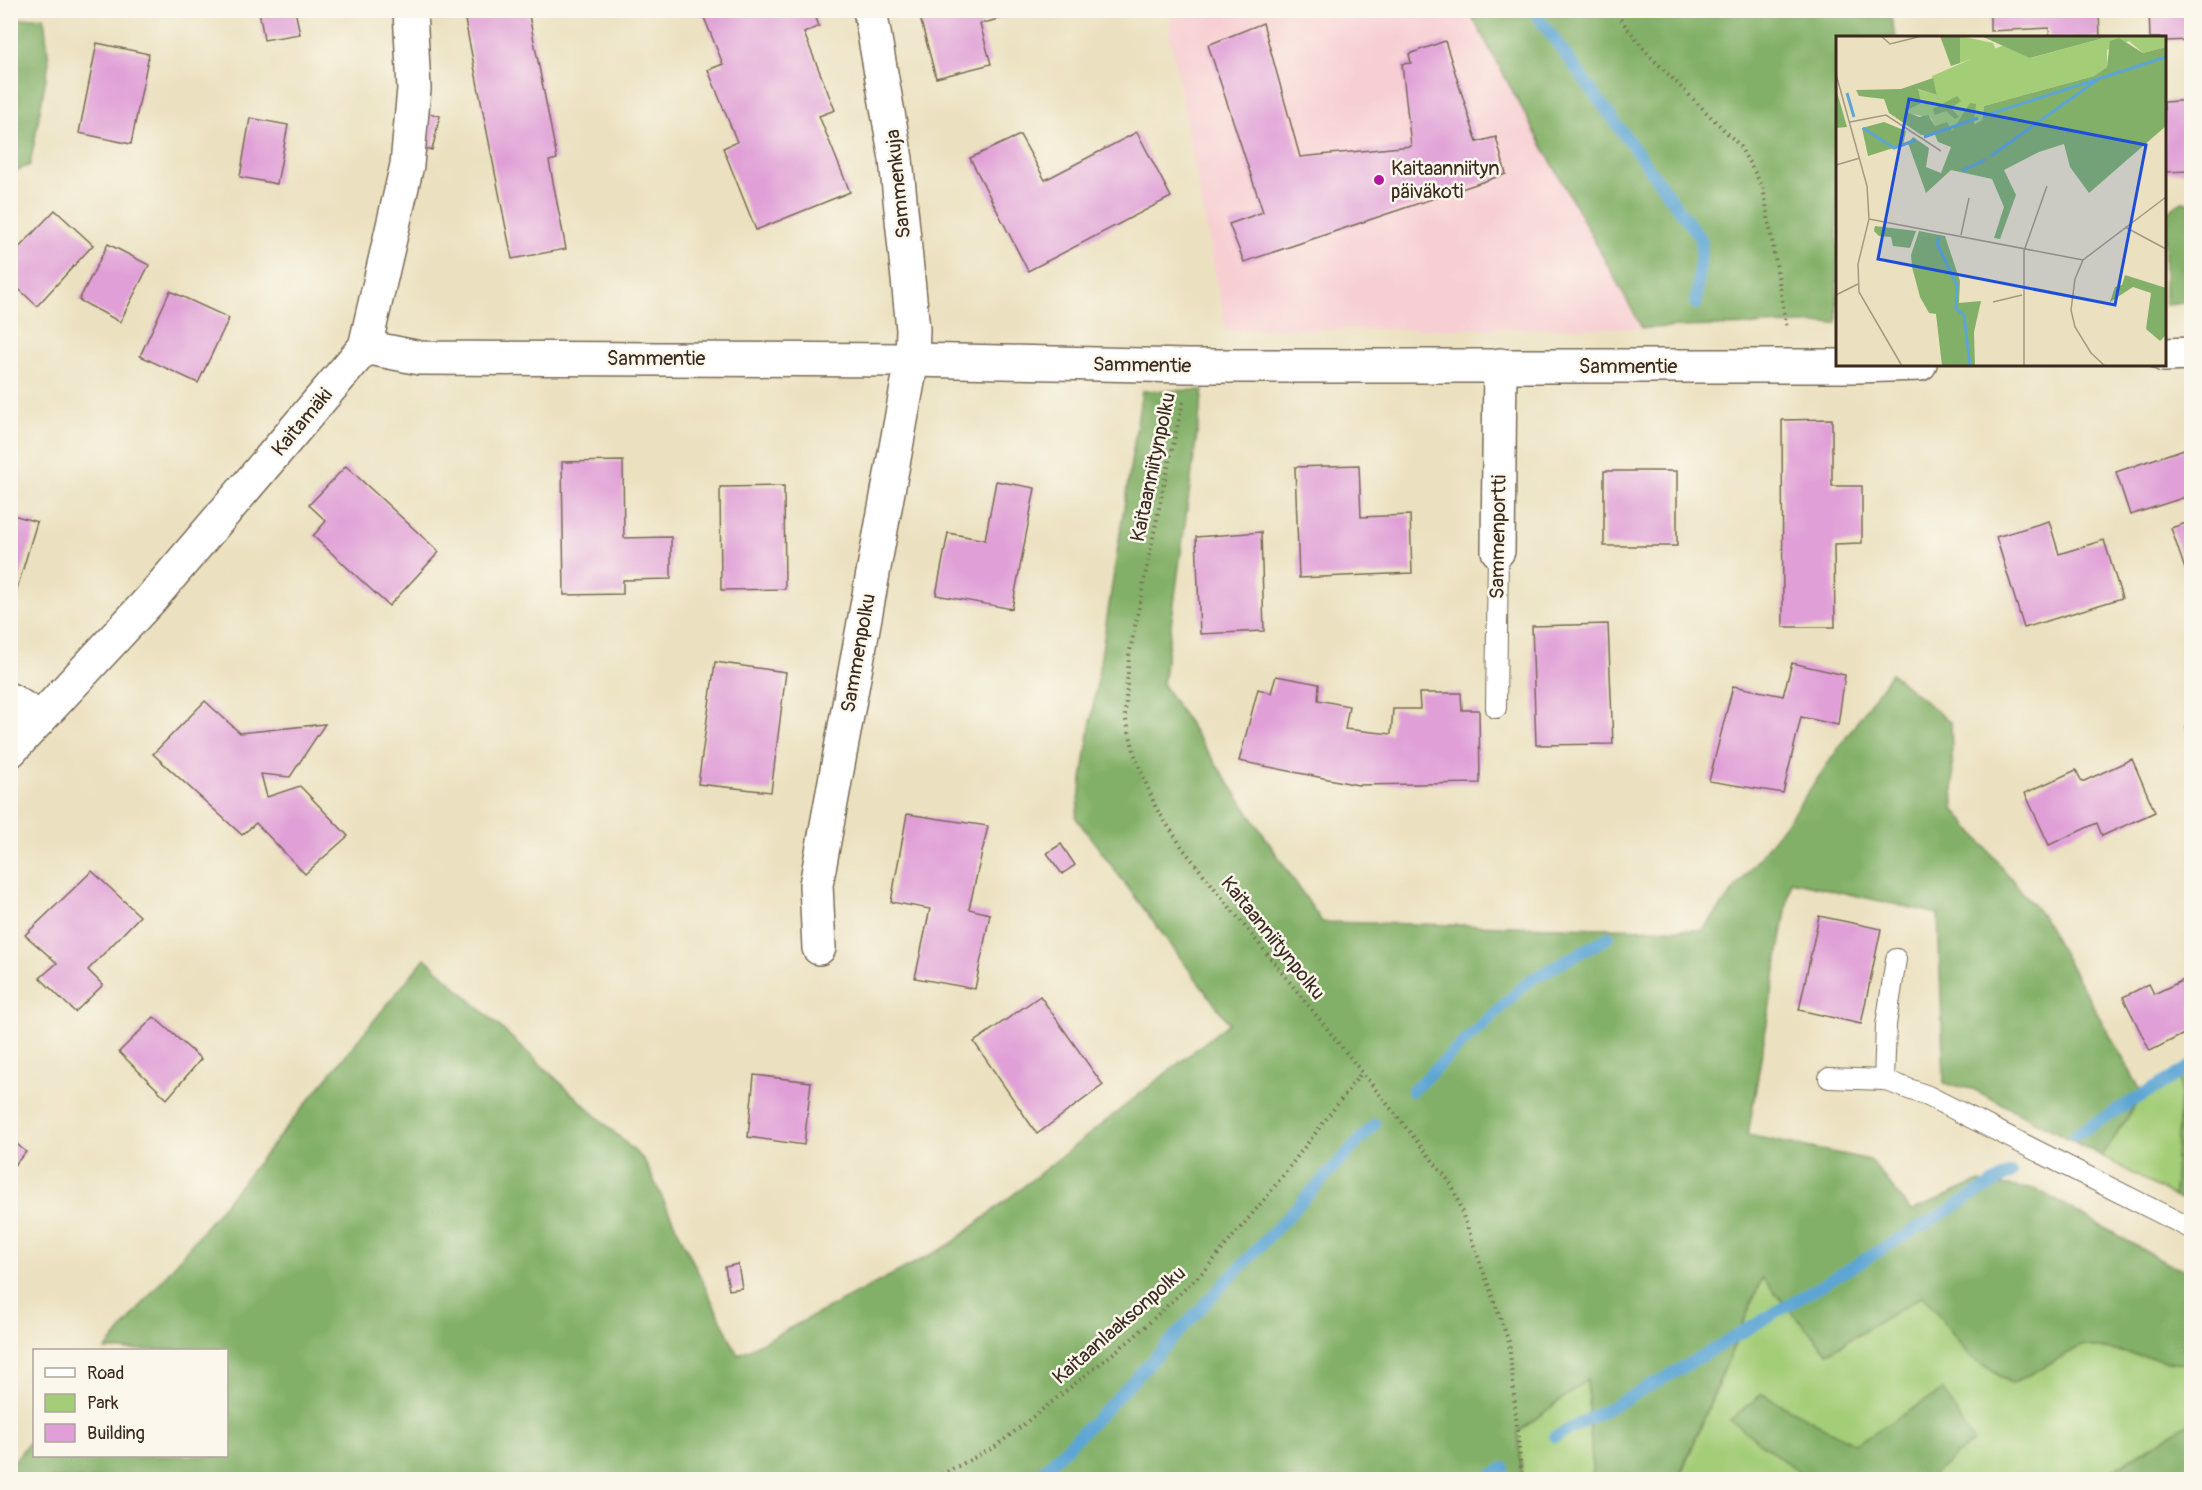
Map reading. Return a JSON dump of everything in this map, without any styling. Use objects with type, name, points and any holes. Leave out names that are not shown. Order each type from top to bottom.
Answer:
[{"type":"street","name":"Kaitamäki","points":[[10,751],[150,600],[365,347],[407,165],[414,89],[410,10]]},
{"type":"street","name":"Sammenkuja","points":[[870,10],[896,159],[913,329],[912,360]]},
{"type":"street","name":"Sammentie","points":[[365,347],[420,358],[912,360],[1187,366],[1836,366]]},
{"type":"street","points":[[2166,355],[2192,354]]},
{"type":"street","name":"Sammenpolku","points":[[819,948],[816,885],[912,360]]},
{"type":"street","name":"Sammenportti","points":[[1498,551],[1500,365]]},
{"type":"street","points":[[10,700],[40,718]]},
{"type":"lane","name":"Sammenportti","points":[[1496,708],[1498,551]]},
{"type":"lane","points":[[1884,1080],[1886,1025],[1896,959]]},
{"type":"lane","points":[[1829,1078],[1884,1080],[1928,1096],[2192,1229]]},
{"type":"path","points":[[1613,10],[1648,55],[1739,145],[1763,187],[1788,332]]},
{"type":"path","name":"Kaitaanniitynpolku","points":[[1184,396],[1129,656],[1125,716],[1136,759],[1156,808],[1184,850],[1452,1185],[1509,1342],[1522,1479]]},
{"type":"path","name":"Kaitaanlaaksonpolku","points":[[931,1479],[995,1447],[1135,1336],[1206,1269],[1268,1195],[1362,1071]]},
{"type":"shaded area","name":"Kaitaanniityn päiväkoti","points":[[1173,11],[1469,11],[1642,328],[1226,330],[1169,32]]},
{"type":"green space","points":[[1469,11],[1889,11],[1896,36],[1836,36],[1836,323],[1642,328]]},
{"type":"green space","points":[[44,17],[49,62],[30,165],[11,173],[11,20]]},
{"type":"green space","points":[[2184,201],[2191,203],[2191,302],[2166,304],[2166,212]]},
{"type":"green space","points":[[1203,390],[1163,685],[1322,922],[1703,930],[1790,818],[1891,673],[1951,723],[1954,809],[2042,916],[2143,1094],[2102,1156],[1973,1089],[1944,1084],[1938,914],[1791,881],[1748,1135],[1870,1160],[1911,1211],[1978,1182],[2038,1190],[2166,1263],[2191,1272],[2191,1365],[2083,1345],[2012,1384],[1971,1357],[1923,1295],[1828,1353],[1762,1278],[1678,1479],[1593,1479],[1587,1380],[1518,1432],[1522,1479],[11,1479],[11,1465],[33,1437],[33,1457],[228,1457],[228,1349],[106,1349],[425,958],[644,1160],[738,1355],[951,1244],[1229,1023],[1076,818],[1142,391]]},
{"type":"green space","points":[[2191,1067],[2191,1202],[2174,1197],[2181,1072]]},
{"type":"green space","points":[[2181,1072],[2174,1197],[2102,1156],[2143,1094]]},
{"type":"green space","points":[[1762,1278],[1828,1353],[1923,1295],[1971,1357],[2012,1384],[2083,1345],[2191,1365],[2191,1422],[2097,1479],[1679,1480]]},
{"type":"green space","points":[[1587,1380],[1593,1479],[1522,1479],[1518,1432]]},
{"type":"green space","points":[[1943,1390],[1973,1442],[1928,1479],[1808,1479],[1730,1420],[1762,1394],[1855,1444]]},
{"type":"green space","points":[[2191,1422],[2191,1479],[2097,1479]]},
{"type":"building","points":[[259,10],[295,10],[300,34],[264,40]]},
{"type":"building","points":[[463,10],[528,10],[557,159],[549,161],[566,249],[512,259]]},
{"type":"building","points":[[701,10],[813,10],[819,26],[804,33],[835,110],[819,116],[850,192],[756,230],[723,148],[737,142],[708,70],[723,64]]},
{"type":"building","points":[[918,10],[1007,10],[1009,16],[980,24],[991,64],[936,78]]},
{"type":"building","points":[[1990,10],[2099,10],[2100,36],[2050,36],[2049,28],[1990,31]]},
{"type":"building","points":[[2149,10],[2192,10],[2192,40],[2166,41],[2166,36],[2150,36]]},
{"type":"building","points":[[1263,23],[1300,157],[1411,146],[1402,64],[1411,63],[1409,54],[1445,41],[1477,142],[1496,137],[1506,174],[1244,262],[1229,224],[1263,212],[1208,45]]},
{"type":"building","points":[[97,43],[149,54],[131,144],[79,133]]},
{"type":"building","points":[[2191,100],[2192,171],[2166,172],[2166,102]]},
{"type":"building","points":[[425,112],[440,116],[432,150],[417,146]]},
{"type":"building","points":[[250,118],[288,125],[277,184],[240,177]]},
{"type":"building","points":[[1137,132],[1171,197],[1028,271],[970,158],[1020,135],[1045,180]]},
{"type":"building","points":[[55,210],[93,245],[37,306],[10,281],[10,257]]},
{"type":"building","points":[[108,244],[149,265],[120,322],[79,300]]},
{"type":"building","points":[[170,291],[229,318],[198,383],[140,356]]},
{"type":"building","points":[[1832,419],[1832,486],[1862,486],[1862,543],[1834,544],[1835,627],[1783,627],[1782,420]]},
{"type":"building","points":[[2187,448],[2192,460],[2192,495],[2130,515],[2116,472]]},
{"type":"building","points":[[623,461],[624,538],[671,537],[671,579],[623,580],[623,594],[564,595],[562,462]]},
{"type":"building","points":[[1359,465],[1361,517],[1410,515],[1412,573],[1299,578],[1295,467]]},
{"type":"building","points":[[346,466],[439,552],[389,606],[313,536],[326,521],[309,505]]},
{"type":"building","points":[[1604,471],[1677,471],[1677,546],[1604,546]]},
{"type":"building","points":[[996,481],[1035,488],[1012,609],[936,595],[948,533],[985,540]]},
{"type":"building","points":[[784,486],[785,589],[721,590],[720,487]]},
{"type":"building","points":[[10,514],[37,522],[11,609],[10,609]]},
{"type":"building","points":[[2049,521],[2059,554],[2104,540],[2122,598],[2024,628],[1996,537]]},
{"type":"building","points":[[2192,521],[2192,570],[2186,572],[2171,528]]},
{"type":"building","points":[[1261,532],[1264,631],[1200,634],[1196,537]]},
{"type":"building","points":[[1608,624],[1613,744],[1536,745],[1532,626]]},
{"type":"building","points":[[715,662],[786,672],[771,792],[698,784]]},
{"type":"building","points":[[1792,663],[1845,675],[1838,725],[1801,717],[1783,793],[1709,781],[1733,686],[1783,696]]},
{"type":"building","points":[[1276,676],[1319,684],[1318,700],[1349,706],[1345,729],[1391,734],[1393,709],[1420,709],[1419,693],[1461,693],[1462,710],[1479,710],[1480,783],[1358,785],[1239,761],[1258,689],[1271,693]]},
{"type":"building","points":[[205,701],[240,733],[325,724],[290,777],[261,774],[267,797],[300,786],[348,836],[305,874],[256,823],[242,835],[153,754]]},
{"type":"building","points":[[2192,724],[2192,740],[2191,740],[2186,726]]},
{"type":"building","points":[[2132,759],[2155,812],[2102,836],[2097,823],[2049,845],[2025,793],[2076,770],[2082,782]]},
{"type":"building","points":[[907,814],[988,826],[969,909],[990,914],[975,989],[915,978],[930,909],[891,902]]},
{"type":"building","points":[[1061,844],[1075,865],[1062,874],[1047,853]]},
{"type":"building","points":[[92,871],[140,916],[88,970],[103,985],[75,1012],[40,978],[57,963],[25,935]]},
{"type":"building","points":[[1819,916],[1881,929],[1861,1024],[1799,1010]]},
{"type":"building","points":[[2192,976],[2192,1030],[2150,1051],[2123,997],[2149,984],[2154,994]]},
{"type":"building","points":[[1040,996],[1103,1085],[1037,1134],[974,1042]]},
{"type":"building","points":[[154,1017],[201,1059],[167,1099],[119,1052]]},
{"type":"building","points":[[754,1075],[811,1082],[804,1145],[748,1137]]},
{"type":"building","points":[[10,1138],[26,1152],[10,1170]]},
{"type":"building","points":[[738,1264],[742,1288],[729,1290],[725,1267]]},
{"type":"waterway","points":[[1533,10],[1702,241],[1696,304]]},
{"type":"waterway","points":[[1412,1091],[1529,981],[1609,937]]},
{"type":"waterway","points":[[2075,1135],[2192,1066]]},
{"type":"waterway","points":[[1034,1480],[1109,1406],[1375,1124]]},
{"type":"waterway","points":[[1555,1437],[1665,1378],[2011,1173]]},
{"type":"waterway","points":[[1483,1480],[1504,1468]]},
{"type":"place","name":"Kaitaanniityn päiväkoti","points":[[1379,180]]}]
